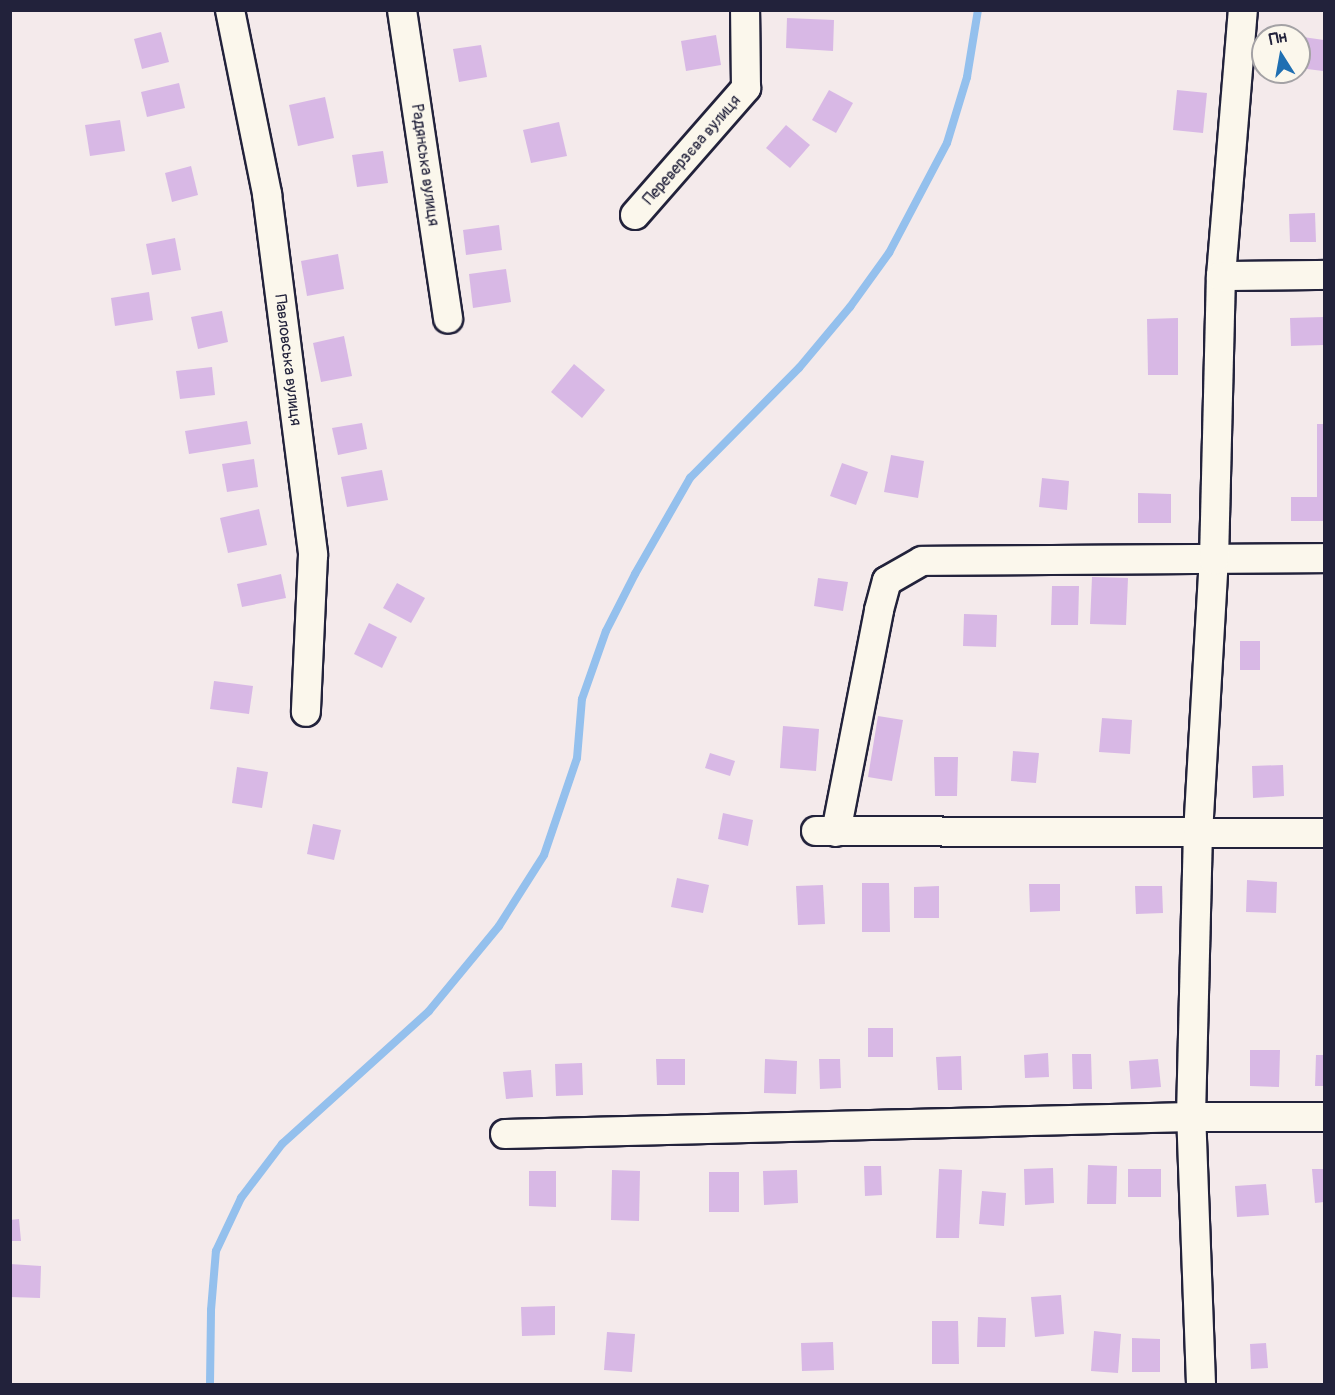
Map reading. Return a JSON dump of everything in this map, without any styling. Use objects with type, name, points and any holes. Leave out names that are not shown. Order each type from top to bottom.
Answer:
[{"type":"street","name":"Павловська вулиця","points":[[230,10],[267,194],[313,555],[306,712]]},
{"type":"street","name":"Радянська вулиця","points":[[402,10],[448,319]]},
{"type":"street","name":"Переверзєва вулиця","points":[[635,215],[746,88],[745,10]]},
{"type":"street","points":[[1201,1384],[1191,1118],[1198,834],[1214,560],[1221,276],[1243,10]]},
{"type":"street","points":[[1221,276],[1324,275]]},
{"type":"street","points":[[1324,558],[922,561],[887,581],[826,831],[1324,833]]},
{"type":"street","points":[[505,1134],[1324,1117]]},
{"type":"building","points":[[787,18],[834,20],[833,51],[786,48]]},
{"type":"building","points":[[161,32],[169,62],[142,69],[134,39]]},
{"type":"building","points":[[716,35],[721,65],[686,71],[681,41]]},
{"type":"building","points":[[1311,38],[1324,40],[1323,71],[1311,70]]},
{"type":"building","points":[[481,45],[487,77],[459,82],[453,49]]},
{"type":"building","points":[[179,83],[185,108],[147,117],[141,92]]},
{"type":"building","points":[[829,90],[853,103],[836,133],[812,120]]},
{"type":"building","points":[[1177,90],[1207,93],[1203,133],[1173,130]]},
{"type":"building","points":[[325,97],[334,138],[298,146],[289,105]]},
{"type":"building","points":[[120,120],[125,151],[90,156],[85,125]]},
{"type":"building","points":[[559,122],[567,156],[531,163],[523,130]]},
{"type":"building","points":[[786,125],[810,145],[790,168],[766,148]]},
{"type":"building","points":[[383,151],[388,183],[357,187],[352,155]]},
{"type":"building","points":[[191,166],[198,195],[172,202],[165,173]]},
{"type":"building","points":[[1315,213],[1316,242],[1290,242],[1289,214]]},
{"type":"building","points":[[499,225],[502,250],[466,255],[463,230]]},
{"type":"building","points":[[175,238],[181,270],[152,275],[146,244]]},
{"type":"building","points":[[338,254],[344,289],[307,296],[301,261]]},
{"type":"building","points":[[506,269],[511,302],[473,308],[469,274]]},
{"type":"building","points":[[149,292],[153,320],[115,326],[111,298]]},
{"type":"building","points":[[222,311],[228,342],[198,349],[191,317]]},
{"type":"building","points":[[1324,317],[1324,345],[1291,346],[1290,318]]},
{"type":"building","points":[[1178,318],[1178,375],[1148,375],[1147,319]]},
{"type":"building","points":[[344,336],[352,376],[321,382],[313,343]]},
{"type":"building","points":[[574,364],[605,390],[582,418],[551,392]]},
{"type":"building","points":[[212,367],[215,395],[180,399],[176,371]]},
{"type":"building","points":[[247,421],[251,444],[189,454],[185,431]]},
{"type":"building","points":[[362,423],[367,449],[338,455],[332,428]]},
{"type":"building","points":[[1317,424],[1324,424],[1324,521],[1291,521],[1291,497],[1317,497]]},
{"type":"building","points":[[891,455],[924,461],[918,498],[884,492]]},
{"type":"building","points":[[254,459],[258,487],[227,492],[222,464]]},
{"type":"building","points":[[842,463],[868,472],[856,505],[830,496]]},
{"type":"building","points":[[382,470],[388,500],[347,507],[341,477]]},
{"type":"building","points":[[1042,478],[1069,481],[1067,510],[1039,507]]},
{"type":"building","points":[[1138,493],[1171,494],[1171,523],[1138,523]]},
{"type":"building","points":[[259,509],[267,545],[228,553],[220,518]]},
{"type":"building","points":[[281,574],[286,598],[242,607],[237,584]]},
{"type":"building","points":[[1092,577],[1128,578],[1126,625],[1090,624]]},
{"type":"building","points":[[818,578],[848,582],[843,611],[814,606]]},
{"type":"building","points":[[397,583],[425,598],[411,623],[383,608]]},
{"type":"building","points":[[1052,586],[1079,586],[1078,625],[1051,625]]},
{"type":"building","points":[[964,614],[997,615],[996,647],[963,646]]},
{"type":"building","points":[[369,623],[397,637],[382,668],[354,654]]},
{"type":"building","points":[[1240,641],[1260,641],[1260,670],[1240,670]]},
{"type":"building","points":[[214,681],[253,686],[249,714],[210,709]]},
{"type":"building","points":[[878,716],[903,720],[892,781],[868,777]]},
{"type":"building","points":[[1102,718],[1132,720],[1130,754],[1099,752]]},
{"type":"building","points":[[783,726],[819,729],[816,771],[780,768]]},
{"type":"building","points":[[1013,751],[1039,753],[1036,783],[1011,781]]},
{"type":"building","points":[[710,753],[735,761],[730,776],[705,768]]},
{"type":"building","points":[[934,757],[958,757],[957,796],[935,796]]},
{"type":"building","points":[[1283,765],[1284,796],[1253,798],[1252,766]]},
{"type":"building","points":[[237,767],[268,772],[262,808],[232,803]]},
{"type":"building","points":[[723,813],[753,820],[748,846],[718,839]]},
{"type":"building","points":[[313,824],[341,830],[334,860],[307,854]]},
{"type":"building","points":[[677,878],[709,885],[703,913],[671,907]]},
{"type":"building","points":[[1247,880],[1277,882],[1276,913],[1246,912]]},
{"type":"building","points":[[862,883],[889,883],[890,932],[862,932]]},
{"type":"building","points":[[1029,884],[1060,884],[1060,911],[1030,912]]},
{"type":"building","points":[[823,885],[825,924],[798,925],[796,886]]},
{"type":"building","points":[[939,886],[939,918],[914,918],[914,887]]},
{"type":"building","points":[[1135,886],[1162,886],[1163,913],[1136,914]]},
{"type":"building","points":[[868,1028],[893,1028],[893,1057],[868,1057]]},
{"type":"building","points":[[1250,1050],[1280,1050],[1279,1087],[1250,1086]]},
{"type":"building","points":[[1048,1053],[1049,1077],[1025,1078],[1024,1055]]},
{"type":"building","points":[[1072,1054],[1091,1054],[1092,1089],[1073,1089]]},
{"type":"building","points":[[1316,1055],[1324,1055],[1324,1086],[1315,1086]]},
{"type":"building","points":[[961,1056],[962,1090],[938,1090],[936,1057]]},
{"type":"building","points":[[656,1059],[685,1059],[685,1085],[657,1085]]},
{"type":"building","points":[[765,1059],[797,1061],[796,1094],[764,1093]]},
{"type":"building","points":[[819,1059],[840,1059],[841,1088],[820,1089]]},
{"type":"building","points":[[1158,1059],[1161,1087],[1131,1089],[1129,1061]]},
{"type":"building","points":[[582,1063],[583,1095],[556,1096],[555,1064]]},
{"type":"building","points":[[531,1070],[533,1097],[506,1099],[503,1072]]},
{"type":"building","points":[[1088,1165],[1117,1166],[1116,1204],[1087,1204]]},
{"type":"building","points":[[864,1166],[881,1166],[882,1195],[865,1196]]},
{"type":"building","points":[[1053,1168],[1054,1203],[1025,1205],[1024,1169]]},
{"type":"building","points":[[939,1169],[962,1170],[959,1238],[936,1238]]},
{"type":"building","points":[[1128,1169],[1161,1169],[1161,1197],[1128,1197]]},
{"type":"building","points":[[1312,1169],[1324,1169],[1324,1202],[1315,1203]]},
{"type":"building","points":[[612,1170],[640,1171],[639,1221],[611,1220]]},
{"type":"building","points":[[797,1170],[798,1203],[764,1205],[763,1171]]},
{"type":"building","points":[[529,1171],[556,1171],[556,1207],[529,1206]]},
{"type":"building","points":[[709,1172],[739,1172],[739,1212],[709,1212]]},
{"type":"building","points":[[1266,1184],[1269,1215],[1237,1217],[1235,1186]]},
{"type":"building","points":[[982,1191],[1006,1193],[1004,1226],[979,1224]]},
{"type":"building","points":[[19,1219],[21,1241],[10,1241],[10,1220]]},
{"type":"building","points":[[10,1264],[41,1266],[40,1298],[10,1297]]},
{"type":"building","points":[[1061,1295],[1064,1334],[1035,1337],[1031,1297]]},
{"type":"building","points":[[555,1306],[555,1335],[522,1336],[521,1307]]},
{"type":"building","points":[[978,1317],[1006,1318],[1005,1347],[977,1347]]},
{"type":"building","points":[[932,1321],[958,1321],[959,1364],[932,1364]]},
{"type":"building","points":[[1094,1331],[1121,1334],[1118,1373],[1091,1371]]},
{"type":"building","points":[[607,1332],[635,1334],[632,1372],[604,1370]]},
{"type":"building","points":[[1132,1338],[1160,1339],[1160,1372],[1132,1372]]},
{"type":"building","points":[[833,1342],[834,1370],[802,1371],[801,1343]]},
{"type":"building","points":[[1266,1343],[1268,1368],[1251,1369],[1250,1344]]},
{"type":"waterway","points":[[210,1384],[211,1310],[216,1251],[241,1198],[282,1144],[429,1011],[499,926],[544,855],[577,758],[582,699],[606,631],[635,574],[690,478],[799,368],[850,307],[889,253],[947,143],[967,77],[978,10]]}]
